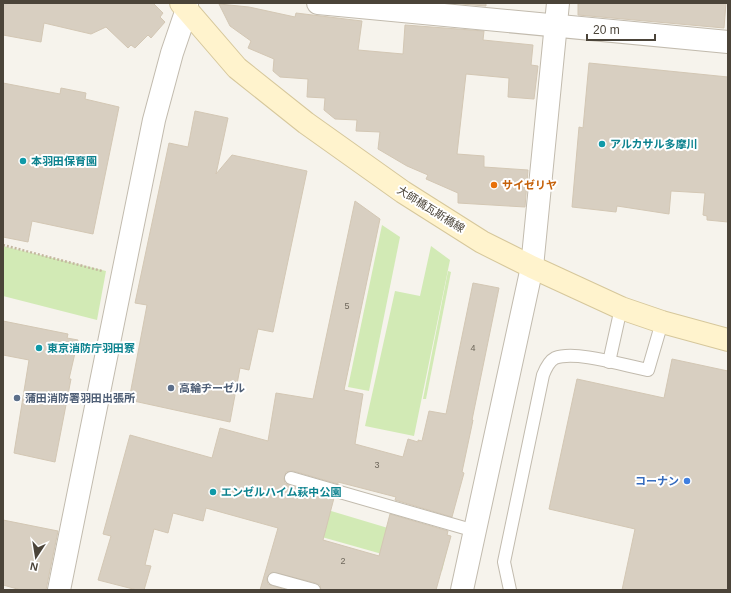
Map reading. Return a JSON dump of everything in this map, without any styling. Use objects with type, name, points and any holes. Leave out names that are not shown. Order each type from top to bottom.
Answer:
[{"type":"street","points":[[318,3],[394,7],[728,42]]},
{"type":"street","points":[[462,590],[532,267],[558,3]]},
{"type":"street","points":[[59,590],[154,120],[185,5]]},
{"type":"street","name":"大師橋瓦斯橋線","points":[[185,5],[237,68],[306,123],[403,192],[482,242],[621,308],[662,322],[728,340]]},
{"type":"lane","points":[[608,362],[621,308]]},
{"type":"lane","points":[[510,590],[504,562],[543,375],[548,365],[554,358],[567,356],[585,357],[648,370],[662,322]]},
{"type":"lane","points":[[291,478],[475,531]]},
{"type":"lane","points":[[274,579],[314,590]]},
{"type":"path","points":[[3,245],[108,273]]},
{"type":"green space","points":[[382,225],[400,237],[369,391],[348,387]]},
{"type":"green space","points":[[3,246],[106,271],[97,320],[3,296]]},
{"type":"green space","points":[[431,246],[450,260],[414,436],[365,426],[395,291],[420,296]]},
{"type":"green space","points":[[448,271],[451,272],[426,399],[423,399]]},
{"type":"green space","points":[[291,499],[448,546],[442,571],[283,526]]},
{"type":"building","points":[[3,3],[153,3],[163,13],[160,17],[165,22],[151,38],[148,35],[135,48],[131,45],[128,48],[106,27],[91,34],[44,23],[41,42],[3,35]]},
{"type":"building","points":[[450,3],[486,3],[486,6]]},
{"type":"building","points":[[578,3],[726,3],[724,28],[578,15]]},
{"type":"building","points":[[219,4],[249,7],[295,17],[296,13],[362,21],[358,50],[403,54],[405,25],[484,31],[483,40],[533,45],[531,65],[538,66],[534,99],[508,97],[509,78],[466,74],[457,154],[484,156],[484,167],[528,170],[525,207],[458,203],[458,193],[426,179],[428,175],[407,166],[378,149],[380,132],[356,131],[357,120],[335,119],[324,110],[325,98],[307,97],[308,79],[280,77],[273,71],[274,59],[248,48],[251,41],[230,26]]},
{"type":"building","name":"アルカサル多摩川","points":[[589,63],[728,77],[728,222],[707,220],[707,216],[703,215],[705,193],[671,191],[669,214],[617,206],[616,212],[572,207],[579,127],[583,128]]},
{"type":"building","name":"本羽田保育園","points":[[3,83],[60,94],[61,88],[86,93],[85,99],[119,107],[93,234],[32,221],[28,242],[3,237]]},
{"type":"building","points":[[195,111],[228,118],[216,174],[232,155],[307,171],[273,332],[258,329],[249,370],[240,368],[230,422],[129,400],[147,305],[135,303],[169,143],[188,147]]},
{"type":"building","points":[[355,201],[380,219],[344,390],[363,394],[355,444],[403,457],[408,439],[418,442],[418,440],[422,441],[429,411],[446,414],[473,283],[499,288],[462,472],[464,473],[452,517],[395,500],[396,497],[338,482],[338,484],[293,471],[286,472],[284,479],[285,483],[289,485],[334,498],[323,540],[379,556],[390,514],[448,531],[447,535],[451,536],[436,590],[321,590],[320,585],[316,583],[272,572],[267,577],[268,584],[286,590],[260,590],[278,528],[206,508],[203,521],[173,513],[168,533],[154,529],[145,565],[151,566],[144,590],[137,590],[98,580],[111,536],[103,534],[130,435],[212,458],[220,428],[268,441],[276,393],[313,399]]},
{"type":"building","points":[[3,321],[68,334],[67,338],[78,340],[69,379],[71,379],[55,462],[14,453],[29,360],[3,355]]},
{"type":"building","name":"コーナン","points":[[672,359],[728,371],[728,590],[622,590],[635,529],[549,509],[577,379],[664,398]]},
{"type":"building","points":[[3,520],[58,531],[46,590],[21,590],[3,585]]},
{"type":"place","name":"アルカサル多摩川","points":[[602,144]]},
{"type":"place","name":"本羽田保育園","points":[[23,161]]},
{"type":"place","name":"サイゼリヤ","points":[[494,185]]},
{"type":"place","name":"東京消防庁羽田寮","points":[[39,348]]},
{"type":"place","name":"高輪ヂーゼル","points":[[171,388]]},
{"type":"place","name":"蒲田消防署羽田出張所","points":[[17,398]]},
{"type":"place","name":"コーナン","points":[[687,481]]},
{"type":"place","name":"エンゼルハイム萩中公園","points":[[213,492]]}]
